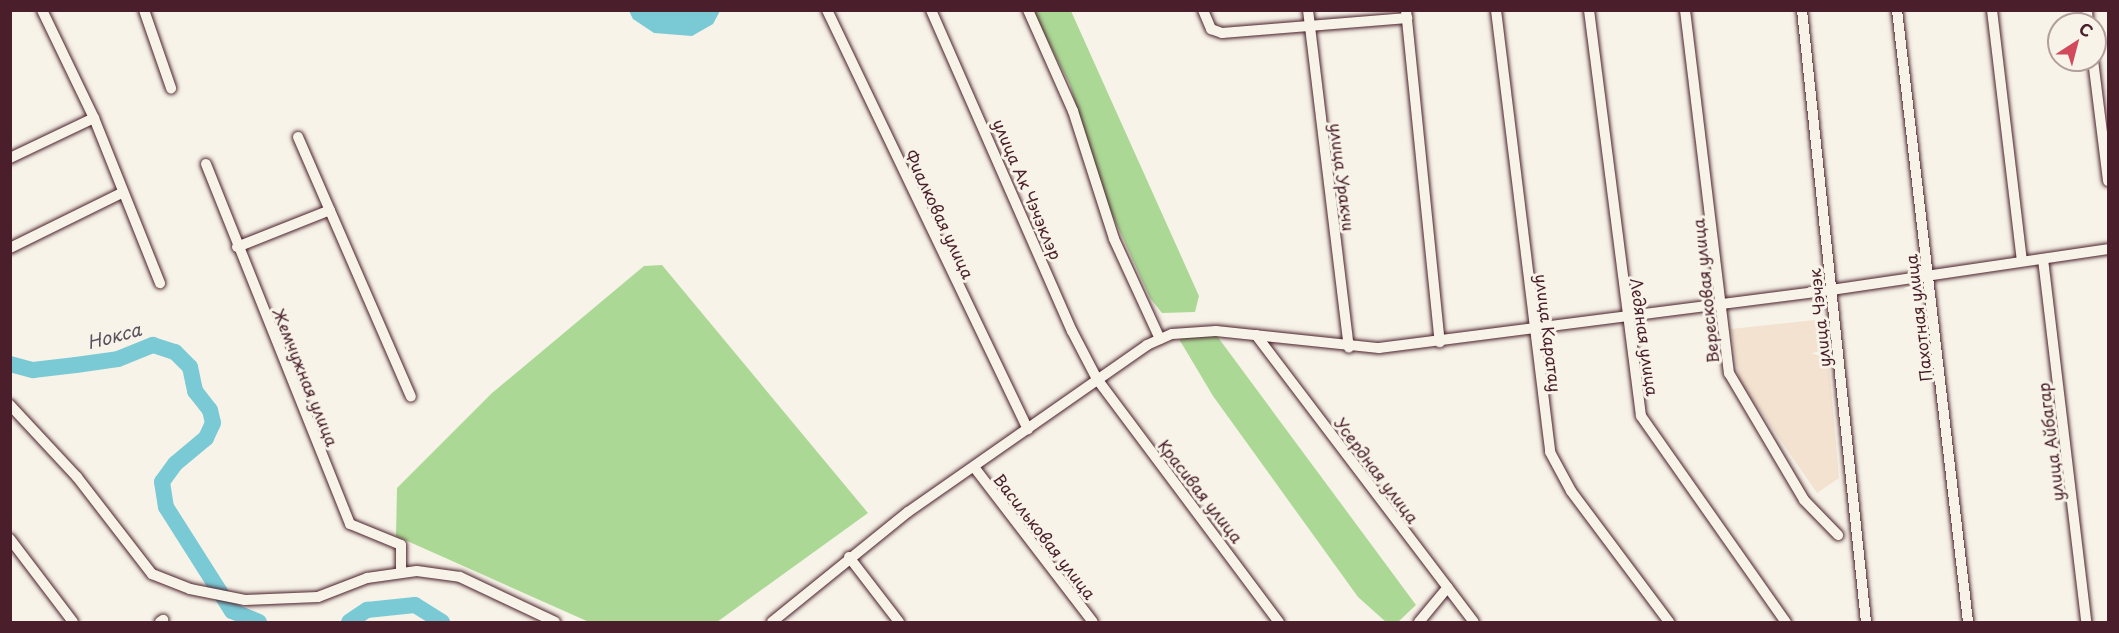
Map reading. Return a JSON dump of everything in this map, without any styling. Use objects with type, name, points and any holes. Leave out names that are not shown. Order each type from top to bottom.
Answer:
[{"type":"street","points":[[42,10],[94,118],[122,193],[160,282]]},
{"type":"street","points":[[144,10],[171,88]]},
{"type":"street","name":"Фиалковая улица","points":[[827,10],[1028,429]]},
{"type":"street","name":"улица Ак Чэчэклэр","points":[[931,10],[1072,331],[1097,379]]},
{"type":"street","points":[[1028,10],[1073,111],[1114,239],[1160,339]]},
{"type":"street","points":[[1203,10],[1211,29],[1222,33],[1310,27],[1407,14],[1440,342]]},
{"type":"street","name":"улица Уракчи","points":[[1308,10],[1349,348]]},
{"type":"street","name":"улица Каратау","points":[[1496,10],[1532,329],[1550,452],[1570,491],[1669,622]]},
{"type":"street","name":"Ледяная улица","points":[[1589,10],[1626,315],[1641,416],[1786,622]]},
{"type":"street","name":"Вересковая улица","points":[[1685,10],[1723,303],[1729,374],[1804,500],[1838,534]]},
{"type":"street","name":"улица Чэчэк","points":[[1802,10],[1866,622]]},
{"type":"street","name":"Пахотная улица","points":[[1897,10],[1968,622]]},
{"type":"street","points":[[1992,10],[2022,260]]},
{"type":"street","points":[[2095,72],[2109,181]]},
{"type":"street","points":[[10,158],[94,118]]},
{"type":"street","points":[[298,137],[411,398]]},
{"type":"street","name":"Жемчужная улица","points":[[206,164],[237,247],[350,525],[401,545],[401,571]]},
{"type":"street","points":[[10,248],[122,193]]},
{"type":"street","points":[[237,247],[330,210]]},
{"type":"street","points":[[772,622],[849,556],[1097,379],[1160,339],[1200,332],[1256,335],[1349,348],[1440,342],[1626,315],[1832,290],[2022,260],[2109,249]]},
{"type":"street","name":"улица Айбагар","points":[[2043,259],[2086,622]]},
{"type":"street","name":"Усердная улица","points":[[1256,335],[1474,622]]},
{"type":"street","name":"Красивая улица","points":[[1097,379],[1280,622]]},
{"type":"street","points":[[10,405],[77,477],[153,574],[190,589],[245,600],[318,597],[367,578],[401,571],[460,577],[555,622]]},
{"type":"street","name":"Васильковая улица","points":[[974,466],[1093,622]]},
{"type":"street","points":[[10,539],[73,622]]},
{"type":"street","points":[[849,556],[899,622]]},
{"type":"street","points":[[1419,622],[1448,587]]},
{"type":"shaded area","points":[[1825,319],[1839,478],[1817,493],[1739,380],[1731,329]]},
{"type":"green space","points":[[1033,11],[1071,11],[1199,296],[1195,312],[1162,313],[1150,298],[1101,190],[1070,85]]},
{"type":"green space","points":[[662,265],[868,513],[717,622],[589,622],[396,536],[397,488],[492,393],[644,266]]},
{"type":"green space","points":[[1193,335],[1217,336],[1416,605],[1398,622],[1386,622],[1358,597],[1213,396],[1179,339]]},
{"type":"water","points":[[629,11],[720,11],[713,24],[692,36],[654,33],[633,19]]},
{"type":"waterway","name":"Нокса","points":[[10,364],[33,370],[76,365],[118,359],[153,345],[175,352],[190,367],[195,391],[210,410],[213,423],[206,438],[175,464],[162,482],[166,507],[232,611],[259,622]]},
{"type":"waterway","name":"Нокса","points":[[349,622],[367,610],[415,605],[442,622]]}]
